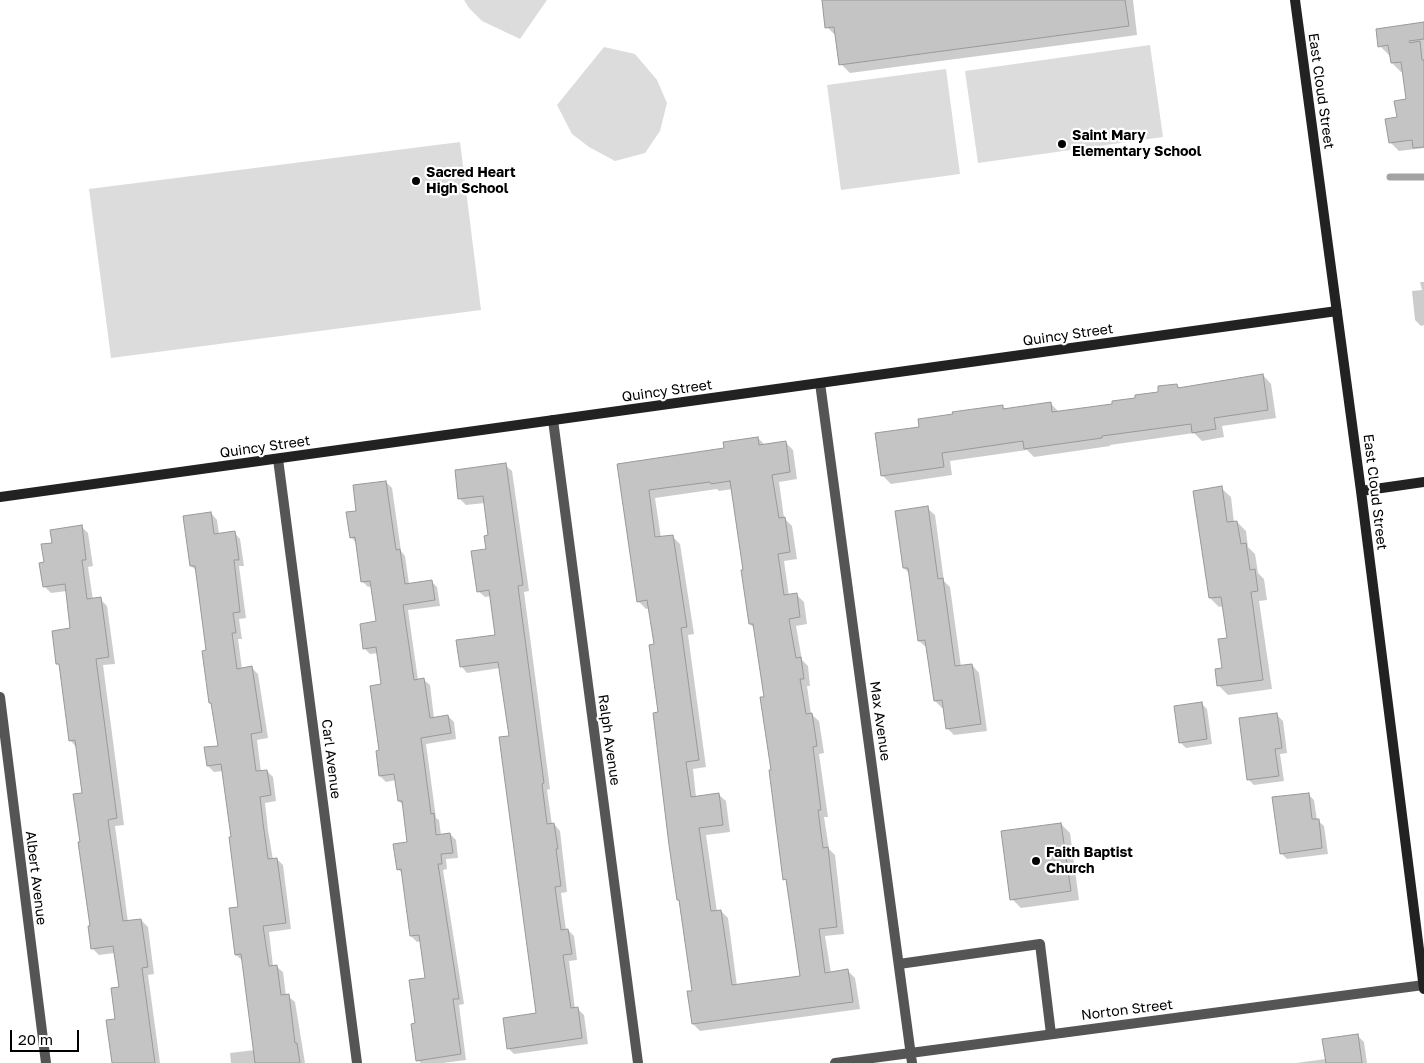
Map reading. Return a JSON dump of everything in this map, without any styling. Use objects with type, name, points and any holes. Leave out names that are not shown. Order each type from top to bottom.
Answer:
[{"type":"street","name":"East Cloud Street","points":[[1294,0],[1361,491],[1424,987]]},
{"type":"street","name":"Quincy Street","points":[[0,497],[1337,311]]},
{"type":"street","name":"Max Avenue","points":[[820,383],[912,1063]]},
{"type":"street","name":"Ralph Avenue","points":[[553,420],[638,1063]]},
{"type":"street","name":"Carl Avenue","points":[[278,459],[357,1063]]},
{"type":"street","points":[[1361,491],[1424,482]]},
{"type":"street","name":"Albert Avenue","points":[[0,697],[46,1063]]},
{"type":"street","points":[[899,964],[1040,944],[1051,1034]]},
{"type":"street","name":"Norton Street","points":[[835,1063],[1424,987]]},
{"type":"shaded area","points":[[464,0],[547,0],[520,39],[482,21]]},
{"type":"shaded area","points":[[1150,45],[1163,137],[978,163],[965,71]]},
{"type":"shaded area","points":[[604,47],[635,54],[657,80],[667,103],[660,131],[645,153],[615,161],[589,147],[572,134],[557,105]]},
{"type":"shaded area","points":[[946,69],[960,174],[841,190],[827,85]]},
{"type":"shaded area","points":[[460,142],[481,310],[111,358],[89,189]]},
{"type":"building","points":[[822,0],[1125,0],[1129,26],[839,65],[834,27],[825,28]]},
{"type":"building","points":[[1424,22],[1424,39],[1409,41],[1410,43],[1420,41],[1422,60],[1424,60],[1424,147],[1413,148],[1412,140],[1389,143],[1385,119],[1397,117],[1394,101],[1406,99],[1401,62],[1391,63],[1388,45],[1378,47],[1376,29]]},
{"type":"building","points":[[1263,374],[1268,410],[1214,418],[1216,429],[1192,433],[1191,424],[1024,449],[1023,441],[942,453],[944,467],[881,476],[875,433],[919,427],[918,419],[1003,405],[1003,409],[1051,402],[1052,412],[1112,404],[1112,401],[1135,398],[1135,395],[1158,392],[1158,386],[1177,384],[1178,388]]},
{"type":"building","points":[[758,437],[759,445],[786,441],[790,472],[772,475],[779,518],[785,517],[790,552],[778,554],[784,595],[797,593],[800,617],[789,619],[796,658],[801,657],[804,679],[800,679],[806,714],[812,713],[817,746],[813,747],[821,810],[818,810],[823,848],[828,847],[837,927],[819,929],[825,973],[848,969],[853,1002],[692,1024],[687,991],[692,991],[669,845],[653,713],[658,712],[649,645],[654,644],[647,600],[637,602],[617,464],[724,448],[723,442]],"holes":[[[730,481],[743,570],[741,570],[749,624],[753,624],[764,697],[760,697],[771,770],[769,770],[783,880],[786,879],[800,976],[732,985],[721,910],[711,911],[699,828],[723,825],[719,793],[691,797],[686,762],[699,760],[681,628],[687,627],[673,535],[655,537],[649,490]]]},
{"type":"building","points":[[506,463],[523,585],[518,586],[544,783],[542,784],[547,824],[554,823],[558,849],[556,849],[561,886],[555,887],[561,930],[568,929],[572,954],[563,955],[571,1008],[578,1007],[582,1038],[507,1049],[503,1018],[536,1013],[499,737],[509,736],[498,662],[460,667],[456,640],[495,635],[489,590],[477,592],[471,551],[486,549],[484,536],[488,535],[483,496],[458,499],[455,470]]},
{"type":"building","points":[[386,481],[396,550],[400,549],[405,584],[432,580],[435,600],[403,605],[414,680],[424,678],[430,718],[448,715],[451,733],[421,738],[431,814],[434,813],[436,835],[450,833],[453,853],[441,854],[442,864],[438,864],[459,999],[453,999],[461,1054],[416,1061],[411,1024],[415,1023],[409,980],[425,978],[419,935],[410,936],[401,869],[397,870],[393,844],[407,842],[402,801],[398,801],[394,774],[379,776],[376,751],[379,750],[370,686],[381,684],[376,647],[363,649],[360,624],[376,621],[370,581],[361,582],[355,537],[350,538],[346,512],[356,511],[353,485]]},
{"type":"building","points":[[1222,486],[1227,522],[1237,521],[1241,544],[1246,543],[1250,570],[1255,569],[1258,591],[1251,592],[1263,680],[1217,686],[1215,669],[1222,668],[1218,639],[1227,638],[1221,597],[1209,598],[1193,491]]},
{"type":"building","points":[[928,506],[938,579],[943,578],[955,666],[972,664],[981,724],[946,729],[942,700],[934,701],[925,640],[918,641],[908,568],[903,568],[895,511]]},
{"type":"building","points":[[211,512],[214,534],[235,531],[239,560],[234,560],[240,612],[233,613],[236,633],[232,633],[237,669],[252,666],[262,732],[251,734],[256,771],[267,770],[271,795],[260,797],[263,823],[268,859],[277,858],[286,923],[263,926],[269,966],[277,965],[281,995],[289,994],[295,1043],[297,1043],[300,1063],[255,1063],[241,954],[235,955],[229,908],[238,907],[229,837],[231,837],[221,764],[207,766],[204,747],[218,746],[211,703],[209,703],[202,651],[206,650],[195,566],[190,566],[183,516]]},
{"type":"building","points":[[82,525],[86,560],[82,560],[87,599],[101,597],[109,657],[96,659],[117,818],[108,820],[123,921],[141,919],[148,967],[142,968],[155,1063],[112,1063],[106,1020],[115,1019],[111,988],[119,987],[113,946],[91,949],[88,926],[90,926],[73,794],[82,793],[75,740],[69,741],[59,664],[56,664],[52,631],[70,628],[65,584],[43,587],[39,563],[44,562],[41,544],[52,543],[50,530]]},
{"type":"building","points":[[1202,702],[1207,739],[1179,743],[1174,706]]},
{"type":"building","points":[[1277,713],[1282,748],[1275,749],[1279,776],[1247,780],[1239,718]]},
{"type":"building","points":[[1309,793],[1312,819],[1319,819],[1322,848],[1280,854],[1272,797]]},
{"type":"building","name":"Faith Baptist Church","points":[[1061,823],[1071,891],[1010,900],[1001,831]]},
{"type":"building","points":[[1358,1034],[1362,1063],[1326,1063],[1322,1039]]},
{"type":"waterway","points":[[1390,177],[1424,177]]},
{"type":"place","name":"Saint Mary Elementary School","points":[[1062,144]]},
{"type":"place","name":"Sacred Heart High School","points":[[416,181]]},
{"type":"place","name":"Faith Baptist Church","points":[[1036,861]]}]
